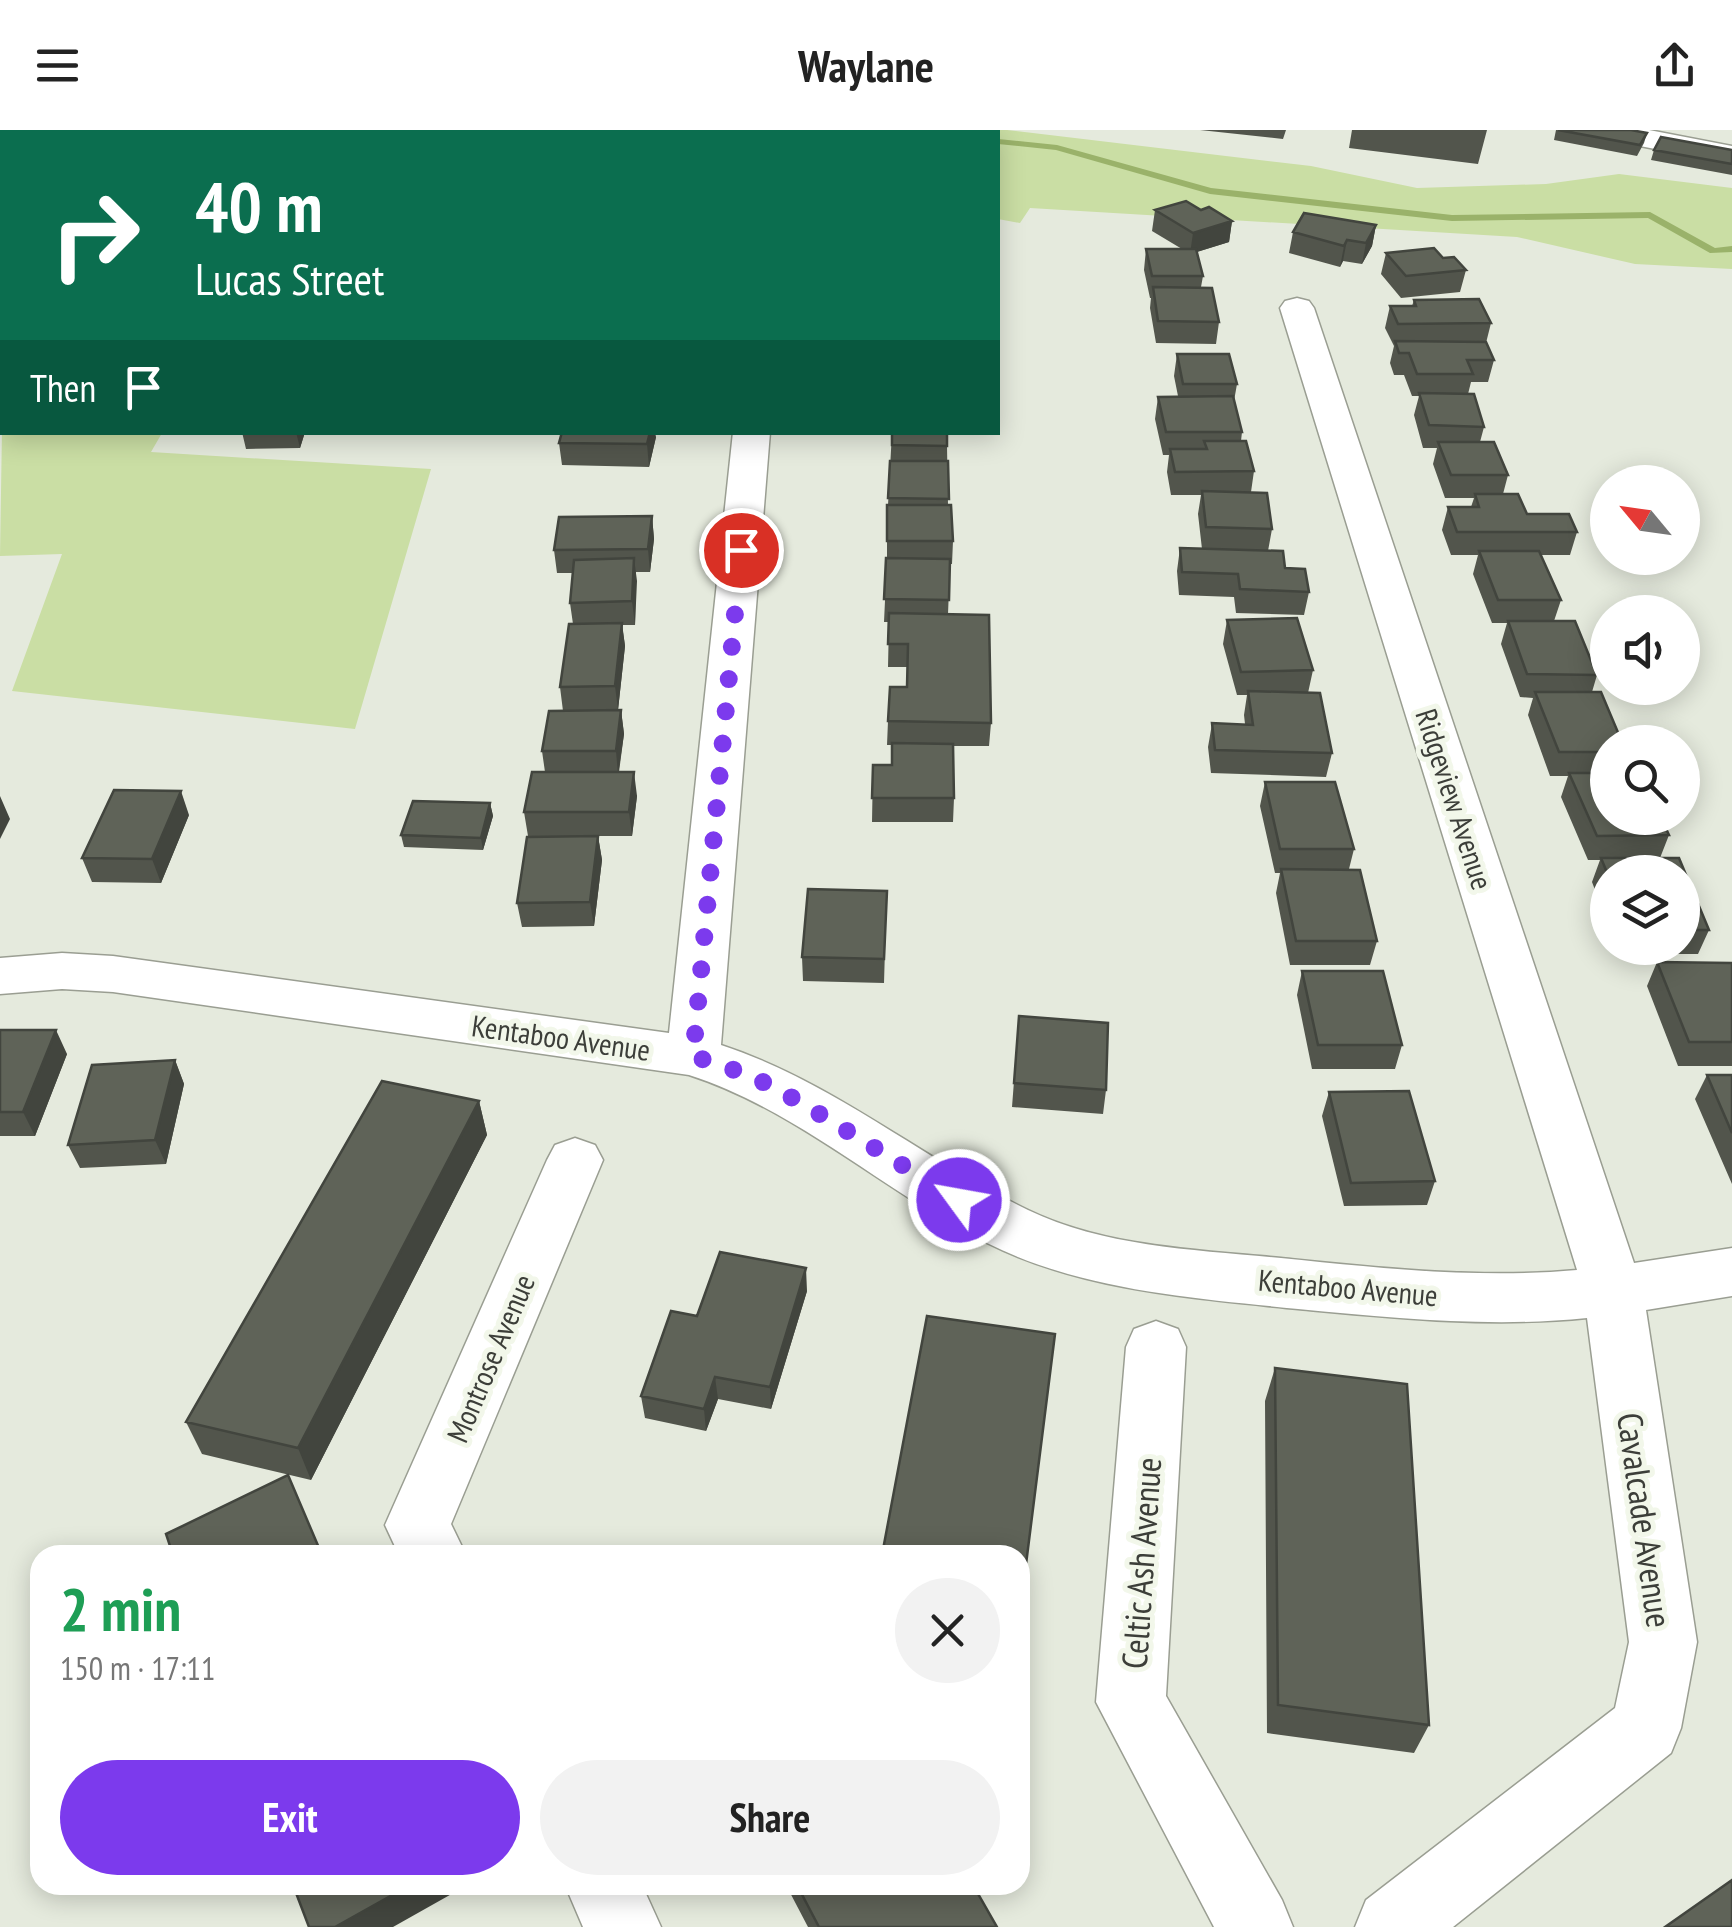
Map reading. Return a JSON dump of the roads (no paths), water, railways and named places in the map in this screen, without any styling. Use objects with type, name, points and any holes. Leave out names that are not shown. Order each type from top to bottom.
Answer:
[{"type":"street","points":[[1604,130],[1732,156]]},
{"type":"street","name":"Ridgeview Avenue","points":[[1298,308],[1612,1290]]},
{"type":"street","points":[[693,1056],[752,435]]},
{"type":"street","name":"Kentaboo Avenue","points":[[0,976],[62,971],[113,974],[693,1056],[752,1076],[959,1200],[1056,1248],[1188,1274],[1417,1295],[1516,1298],[1612,1290],[1732,1272]]},
{"type":"street","name":"Montrose Avenue","points":[[428,1545],[418,1525],[576,1160]]},
{"type":"street","name":"Cavalcade Avenue","points":[[1392,1927],[1646,1728],[1663,1642],[1612,1290]]},
{"type":"street","name":"Celtic Ash Avenue","points":[[1156,1348],[1131,1702],[1254,1927]]},
{"type":"street","points":[[607,1895],[623,1927]]},
{"type":"waterway","points":[[1000,142],[1057,148],[1210,191],[1452,218],[1650,215],[1713,251],[1732,249]]}]
